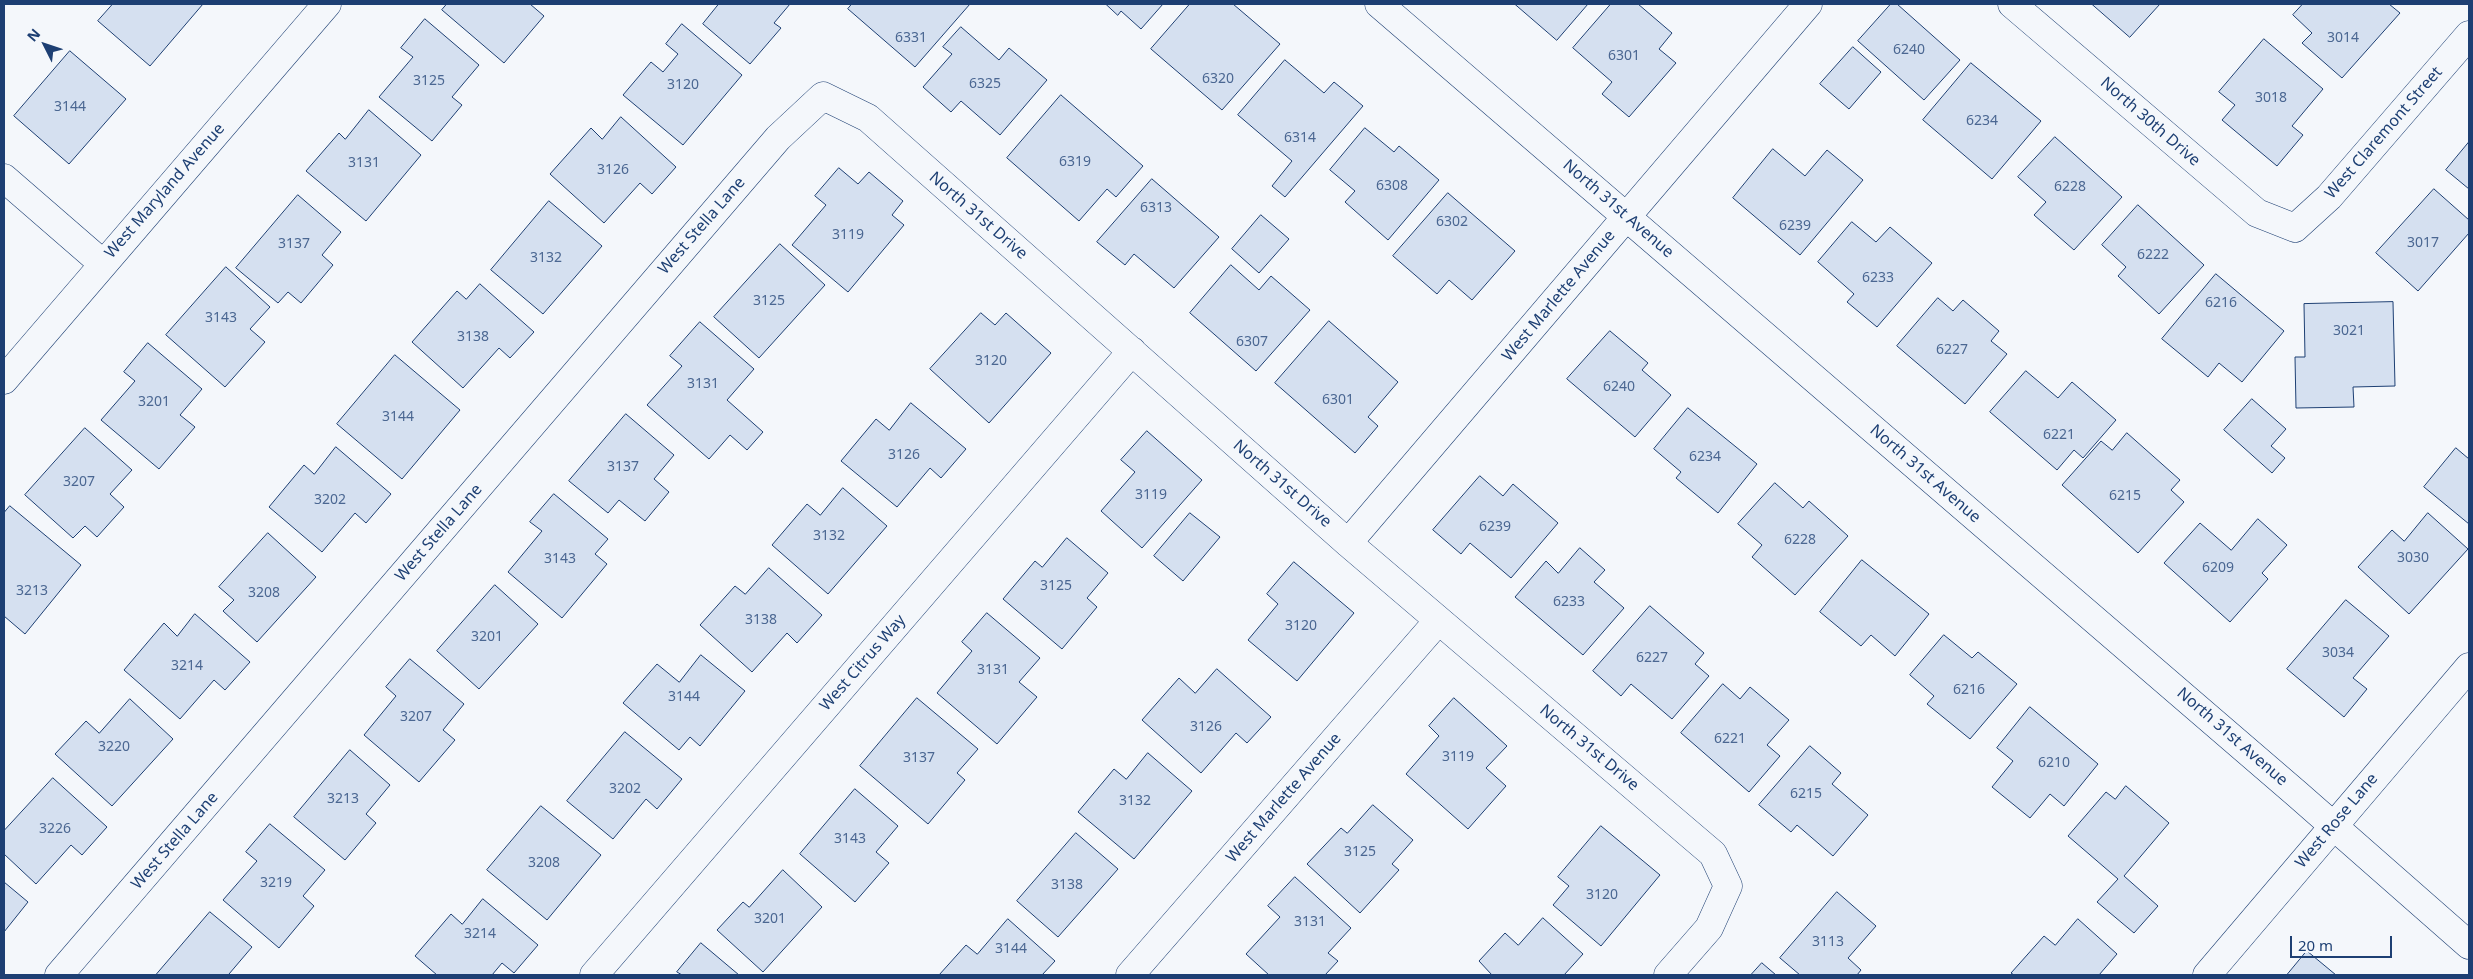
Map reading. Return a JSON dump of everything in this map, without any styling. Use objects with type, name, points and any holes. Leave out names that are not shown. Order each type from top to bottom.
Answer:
[{"type":"street","name":"West Maryland Avenue","points":[[4,380],[102,263],[327,4]]},
{"type":"street","name":"North 31st Avenue","points":[[1379,4],[2333,825],[2469,945]]},
{"type":"street","name":"West Marlette Avenue","points":[[1348,543],[1808,4]]},
{"type":"street","name":"North 30th Drive","points":[[2012,4],[2257,213],[2295,228]]},
{"type":"street","name":"West Claremont Street","points":[[2295,228],[2329,197],[2469,35]]},
{"type":"street","name":"North 31st Drive","points":[[823,96],[868,118],[1348,543],[1713,854],[1728,886],[1709,928],[1668,975]]},
{"type":"street","name":"West Stella Lane","points":[[59,975],[778,138],[823,96]]},
{"type":"street","points":[[4,178],[102,263]]},
{"type":"street","name":"West Citrus Way","points":[[594,975],[1132,351]]},
{"type":"street","name":"West Marlette Avenue","points":[[1130,975],[1438,621]]},
{"type":"street","name":"West Rose Lane","points":[[2207,975],[2469,667]]},
{"type":"building","points":[[113,4],[203,4],[150,66],[98,21]]},
{"type":"building","points":[[447,4],[530,4],[544,16],[504,63],[442,10]]},
{"type":"building","points":[[719,4],[790,4],[774,23],[781,28],[750,64],[703,24]]},
{"type":"building","points":[[852,4],[970,4],[915,67],[848,9]]},
{"type":"building","points":[[1106,4],[1163,4],[1141,29],[1121,11],[1118,15]]},
{"type":"building","points":[[1190,4],[1233,4],[1280,44],[1222,110],[1151,49]]},
{"type":"building","points":[[1515,4],[1588,4],[1557,40]]},
{"type":"building","points":[[1611,4],[1638,4],[1672,33],[1659,49],[1676,63],[1629,117],[1602,94],[1612,82],[1573,48]]},
{"type":"building","points":[[1891,4],[1897,4],[1960,60],[1924,100],[1858,41]]},
{"type":"building","points":[[2092,4],[2160,4],[2130,37]]},
{"type":"building","points":[[2303,4],[2389,4],[2400,13],[2342,78],[2302,43],[2312,33],[2293,15]]},
{"type":"building","points":[[425,19],[479,65],[452,97],[462,105],[432,141],[379,97],[413,57],[401,48]]},
{"type":"building","points":[[682,24],[742,75],[683,145],[623,95],[651,62],[663,72],[678,54],[666,44]]},
{"type":"building","points":[[961,27],[999,60],[1009,48],[1047,80],[1000,135],[961,101],[951,112],[923,87],[952,54],[943,47]]},
{"type":"building","points":[[2264,39],[2323,89],[2292,126],[2303,135],[2277,166],[2222,120],[2235,105],[2219,92]]},
{"type":"building","points":[[1853,47],[1881,72],[1849,109],[1820,84]]},
{"type":"building","points":[[70,51],[126,99],[69,164],[14,116]]},
{"type":"building","points":[[1285,60],[1324,93],[1334,82],[1363,106],[1285,197],[1272,186],[1292,161],[1238,115]]},
{"type":"building","points":[[1971,63],[2041,121],[1992,179],[1923,120]]},
{"type":"building","points":[[1061,95],[1143,166],[1116,197],[1107,189],[1079,221],[1007,158]]},
{"type":"building","points":[[369,110],[421,155],[366,221],[306,171],[339,133],[345,139]]},
{"type":"building","points":[[621,117],[676,167],[652,194],[640,183],[604,223],[550,174],[591,128],[602,139]]},
{"type":"building","points":[[1365,128],[1394,152],[1399,146],[1439,180],[1388,240],[1345,202],[1355,191],[1330,170]]},
{"type":"building","points":[[2055,137],[2122,197],[2074,250],[2034,215],[2046,202],[2018,177]]},
{"type":"building","points":[[2469,142],[2469,189],[2446,170]]},
{"type":"building","points":[[1773,149],[1805,176],[1827,150],[1863,180],[1800,255],[1733,198]]},
{"type":"building","points":[[839,168],[858,184],[869,172],[903,201],[892,215],[904,225],[848,292],[792,245],[826,205],[815,196]]},
{"type":"building","points":[[1152,179],[1219,237],[1174,288],[1134,254],[1125,265],[1097,242]]},
{"type":"building","points":[[2434,189],[2469,220],[2469,233],[2418,291],[2376,253]]},
{"type":"building","points":[[1448,193],[1515,251],[1472,300],[1449,280],[1437,294],[1393,256]]},
{"type":"building","points":[[298,195],[341,232],[322,255],[333,265],[301,303],[288,292],[278,303],[236,268]]},
{"type":"building","points":[[549,201],[602,246],[543,314],[491,270]]},
{"type":"building","points":[[2138,205],[2204,265],[2159,314],[2118,276],[2126,267],[2102,245]]},
{"type":"building","points":[[1261,215],[1289,239],[1259,273],[1232,249]]},
{"type":"building","points":[[1852,222],[1876,242],[1890,227],[1932,263],[1877,327],[1847,302],[1854,294],[1818,262]]},
{"type":"building","points":[[780,244],[825,285],[759,358],[714,317]]},
{"type":"building","points":[[1231,265],[1259,290],[1271,276],[1310,310],[1256,371],[1190,313]]},
{"type":"building","points":[[226,267],[270,307],[250,329],[265,342],[225,387],[166,335]]},
{"type":"building","points":[[2216,274],[2284,331],[2242,382],[2219,363],[2208,377],[2162,339]]},
{"type":"building","points":[[480,284],[534,332],[510,358],[499,348],[463,388],[412,342],[457,291],[466,299]]},
{"type":"building","points":[[1938,298],[1953,311],[1963,300],[1999,331],[1991,341],[2007,354],[1965,404],[1897,346]]},
{"type":"building","points":[[2393,302],[2395,386],[2353,387],[2354,407],[2296,408],[2295,357],[2305,357],[2304,304]]},
{"type":"building","points":[[981,313],[995,325],[1006,313],[1051,353],[989,423],[930,369]]},
{"type":"building","points":[[1329,321],[1398,382],[1368,417],[1378,426],[1355,453],[1275,383]]},
{"type":"building","points":[[700,322],[754,369],[727,400],[763,432],[747,450],[730,435],[709,459],[647,405],[682,366],[670,356]]},
{"type":"building","points":[[1610,331],[1648,363],[1642,370],[1671,395],[1635,437],[1567,379]]},
{"type":"building","points":[[148,343],[202,389],[180,415],[195,427],[159,469],[101,420],[135,381],[124,372]]},
{"type":"building","points":[[395,355],[460,410],[402,479],[337,424]]},
{"type":"building","points":[[2026,371],[2058,398],[2072,382],[2116,420],[2083,458],[2074,450],[2057,470],[1990,412]]},
{"type":"building","points":[[2252,399],[2286,429],[2271,446],[2285,458],[2272,473],[2224,430]]},
{"type":"building","points":[[911,403],[966,449],[941,478],[930,468],[897,507],[841,461],[876,419],[889,430]]},
{"type":"building","points":[[1688,408],[1757,464],[1718,513],[1676,478],[1681,472],[1654,449]]},
{"type":"building","points":[[626,414],[674,455],[654,479],[669,492],[645,521],[619,500],[608,513],[569,481]]},
{"type":"building","points":[[85,428],[132,470],[110,494],[124,507],[97,537],[85,526],[73,538],[25,495]]},
{"type":"building","points":[[1147,431],[1202,480],[1142,548],[1101,511],[1135,472],[1121,460]]},
{"type":"building","points":[[2127,433],[2180,480],[2171,490],[2184,502],[2138,553],[2062,485],[2101,441],[2112,450]]},
{"type":"building","points":[[336,447],[391,494],[366,523],[355,513],[322,552],[269,507],[304,465],[314,474]]},
{"type":"building","points":[[2456,448],[2469,459],[2469,524],[2424,487]]},
{"type":"building","points":[[1480,476],[1503,496],[1513,484],[1558,523],[1511,578],[1470,543],[1461,554],[1433,530]]},
{"type":"building","points":[[1775,483],[1803,508],[1809,501],[1848,536],[1795,595],[1752,557],[1762,545],[1738,524]]},
{"type":"building","points":[[843,488],[887,526],[828,594],[772,545],[807,504],[820,515]]},
{"type":"building","points":[[554,494],[608,539],[595,554],[607,564],[562,618],[508,572],[542,531],[530,522]]},
{"type":"building","points":[[10,506],[81,565],[25,634],[4,616],[4,513]]},
{"type":"building","points":[[1190,513],[1220,537],[1183,581],[1154,556]]},
{"type":"building","points":[[2428,513],[2468,549],[2409,614],[2358,567],[2392,530],[2404,541]]},
{"type":"building","points":[[2258,519],[2287,545],[2262,573],[2268,579],[2230,622],[2164,563],[2200,523],[2231,550]]},
{"type":"building","points":[[268,533],[316,577],[257,642],[223,611],[234,600],[219,587]]},
{"type":"building","points":[[1067,538],[1108,573],[1087,598],[1097,607],[1062,649],[1003,599],[1035,561],[1042,567]]},
{"type":"building","points":[[1580,548],[1605,570],[1594,582],[1624,608],[1583,655],[1515,597],[1546,561],[1558,573]]},
{"type":"building","points":[[1862,560],[1929,614],[1895,656],[1871,635],[1861,646],[1820,612]]},
{"type":"building","points":[[1294,562],[1354,613],[1297,681],[1248,640],[1278,604],[1267,594]]},
{"type":"building","points":[[769,568],[822,615],[797,643],[787,633],[752,672],[700,625],[735,586],[745,594]]},
{"type":"building","points":[[495,585],[538,624],[479,689],[437,651]]},
{"type":"building","points":[[2346,600],[2389,636],[2353,678],[2367,689],[2344,717],[2287,669]]},
{"type":"building","points":[[1650,606],[1704,653],[1695,664],[1709,676],[1672,719],[1631,684],[1621,696],[1593,671]]},
{"type":"building","points":[[987,613],[1040,658],[1019,682],[1037,697],[997,744],[937,693],[972,651],[962,642]]},
{"type":"building","points":[[195,614],[250,662],[225,690],[214,680],[180,719],[124,670],[164,623],[177,636]]},
{"type":"building","points":[[1944,635],[1972,658],[1978,652],[2017,684],[1970,739],[1927,704],[1934,696],[1910,675]]},
{"type":"building","points":[[701,655],[745,691],[700,746],[690,737],[679,750],[623,703],[657,664],[679,682]]},
{"type":"building","points":[[410,659],[464,704],[443,730],[455,740],[419,782],[364,735],[396,696],[386,687]]},
{"type":"building","points":[[1217,669],[1271,717],[1247,743],[1236,733],[1201,773],[1142,720],[1179,678],[1195,693]]},
{"type":"building","points":[[1723,684],[1740,699],[1750,687],[1789,720],[1767,745],[1780,756],[1749,792],[1681,733]]},
{"type":"building","points":[[917,698],[978,749],[957,773],[965,780],[928,824],[860,766]]},
{"type":"building","points":[[1454,698],[1507,746],[1486,768],[1506,786],[1468,829],[1406,774],[1439,736],[1429,726]]},
{"type":"building","points":[[130,699],[173,739],[112,806],[55,754],[86,721],[99,733]]},
{"type":"building","points":[[2030,707],[2098,764],[2064,806],[2050,794],[2030,818],[1992,787],[2013,761],[1997,748]]},
{"type":"building","points":[[625,732],[682,779],[657,809],[646,799],[613,839],[567,801]]},
{"type":"building","points":[[1810,746],[1841,773],[1832,784],[1868,815],[1833,856],[1797,825],[1791,832],[1759,805]]},
{"type":"building","points":[[350,750],[390,785],[366,814],[376,823],[345,860],[294,817]]},
{"type":"building","points":[[1148,753],[1192,791],[1134,859],[1078,812],[1114,769],[1126,779]]},
{"type":"building","points":[[53,778],[107,827],[82,855],[71,845],[36,884],[4,854],[4,831]]},
{"type":"building","points":[[2126,786],[2169,823],[2124,876],[2158,906],[2134,933],[2097,902],[2118,879],[2068,836],[2106,792],[2115,799]]},
{"type":"building","points":[[855,789],[898,826],[876,852],[889,863],[855,902],[800,854]]},
{"type":"building","points":[[1373,805],[1413,840],[1392,864],[1399,870],[1360,913],[1307,864],[1341,828],[1347,833]]},
{"type":"building","points":[[541,806],[601,855],[547,920],[487,870]]},
{"type":"building","points":[[270,824],[325,870],[303,896],[314,906],[279,948],[223,900],[257,861],[246,852]]},
{"type":"building","points":[[1601,826],[1660,875],[1601,946],[1553,905],[1569,886],[1558,877]]},
{"type":"building","points":[[1076,833],[1118,869],[1058,937],[1017,901]]},
{"type":"building","points":[[783,870],[822,907],[763,972],[717,930],[743,902],[749,907]]},
{"type":"building","points":[[1295,877],[1351,928],[1328,953],[1338,961],[1325,975],[1269,975],[1246,954],[1280,917],[1268,906]]},
{"type":"building","points":[[4,882],[28,902],[4,932]]},
{"type":"building","points":[[1837,892],[1876,926],[1848,958],[1861,970],[1857,975],[1800,975],[1780,958]]},
{"type":"building","points":[[483,899],[538,945],[514,973],[502,963],[492,975],[437,975],[415,956],[451,914],[462,924]]},
{"type":"building","points":[[210,912],[252,947],[229,974],[231,975],[156,975]]},
{"type":"building","points":[[1543,918],[1583,954],[1564,975],[1492,975],[1479,961],[1505,933],[1518,945]]},
{"type":"building","points":[[1008,919],[1055,961],[1042,975],[939,975],[966,945],[977,954]]},
{"type":"building","points":[[2078,919],[2117,954],[2099,975],[2014,975],[2011,973],[2044,936],[2055,945]]},
{"type":"building","points":[[701,943],[739,975],[682,975],[677,972]]},
{"type":"building","points":[[2307,951],[2336,975],[2287,975]]},
{"type":"building","points":[[1762,963],[1776,975],[1751,975]]}]
